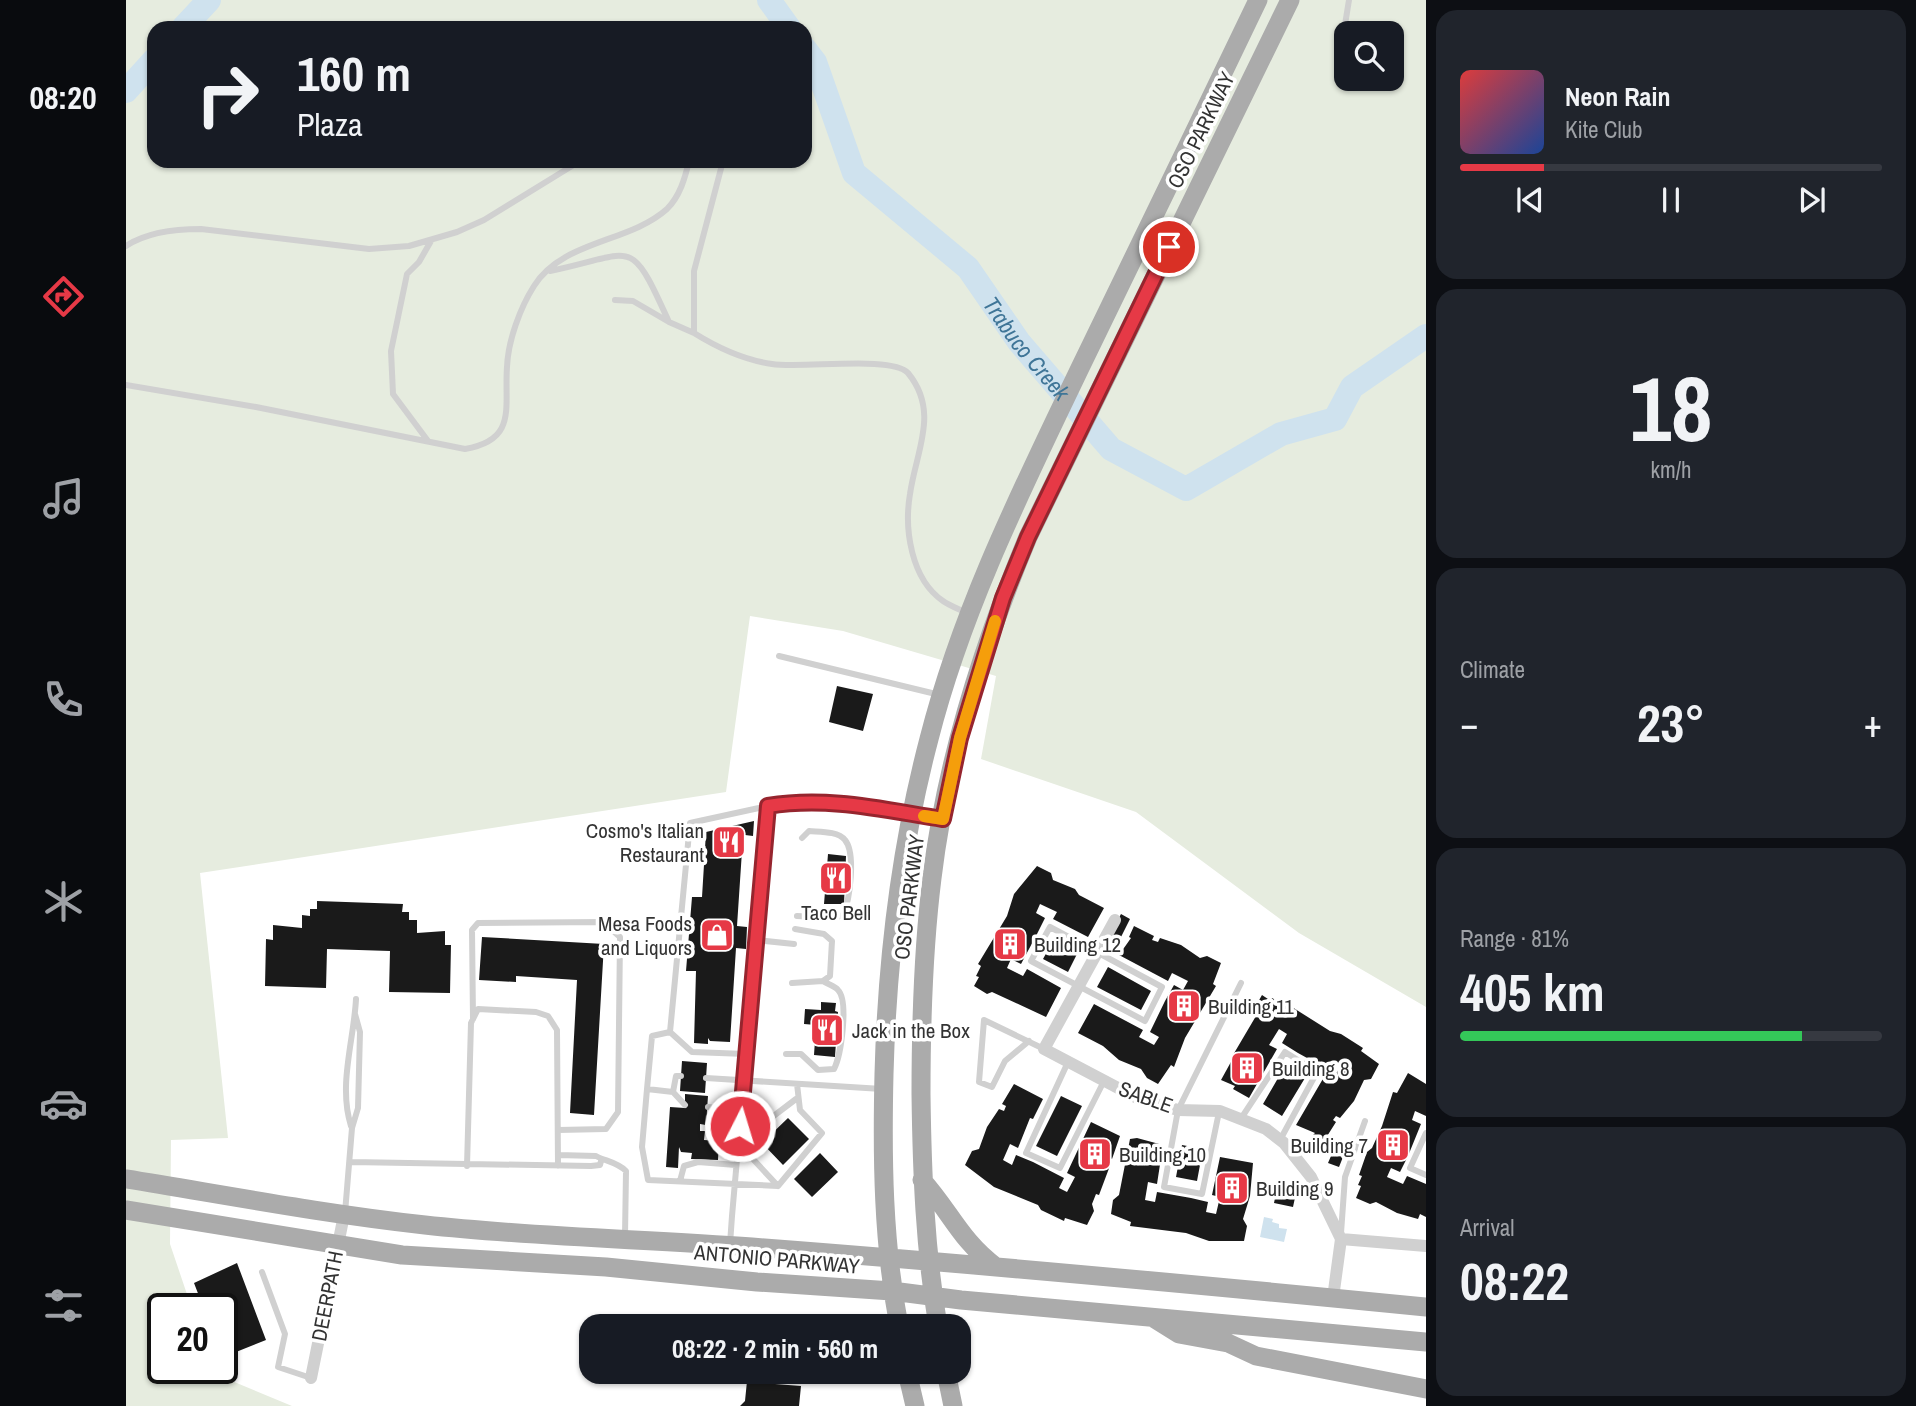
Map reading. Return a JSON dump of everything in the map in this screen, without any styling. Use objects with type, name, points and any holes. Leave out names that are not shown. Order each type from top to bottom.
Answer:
[{"type":"main road","name":"OSO PARKWAY","points":[[897,1314],[887,1258],[883,1192],[884,1090],[894,919],[911,814],[942,696],[968,614],[1006,523],[1258,0]]},
{"type":"main road","name":"OSO PARKWAY","points":[[936,1314],[927,1263],[922,1180],[921,999],[932,875],[960,738],[1003,598],[1028,537],[1290,0]]},
{"type":"main road","name":"ANTONIO PARKWAY","points":[[126,1179],[344,1214],[455,1228],[729,1245],[996,1267],[1060,1275],[1160,1280],[1426,1307]]},
{"type":"main road","points":[[922,1180],[948,1219],[979,1255],[996,1267]]},
{"type":"main road","name":"ANTONIO PARKWAY","points":[[126,1210],[402,1255],[606,1267],[892,1291],[933,1298],[1426,1342]]},
{"type":"main road","points":[[606,1267],[608,1249],[621,1245],[624,1238]]},
{"type":"main road","points":[[1151,1317],[1179,1334],[1228,1343],[1256,1356],[1426,1389]]},
{"type":"main road","points":[[910,1384],[915,1406]]},
{"type":"main road","points":[[948,1384],[953,1406]]},
{"type":"street","points":[[768,806],[805,800],[943,819]]},
{"type":"street","points":[[1044,1049],[1115,920]]},
{"type":"street","name":"SABLE","points":[[1044,1049],[1139,1099],[1178,1110],[1220,1111],[1242,1117],[1280,1140],[1311,1177],[1341,1239]]},
{"type":"street","name":"DEERPATH","points":[[311,1378],[344,1214]]},
{"type":"street","points":[[1333,1298],[1341,1239],[1426,1247]]},
{"type":"lane","points":[[1346,21],[1349,0]]},
{"type":"lane","points":[[126,246],[141,238],[179,229],[238,232],[387,249],[430,241],[484,220],[569,168]]},
{"type":"lane","points":[[126,385],[256,407],[465,449],[479,446],[501,432],[507,418],[510,345],[534,286],[545,273],[578,251],[650,220],[666,209],[677,196],[687,168]]},
{"type":"lane","points":[[694,333],[694,271],[721,168]]},
{"type":"lane","points":[[428,441],[393,394],[391,351],[407,274],[419,262],[430,241]]},
{"type":"lane","points":[[545,273],[607,256],[630,257],[646,270],[670,322]]},
{"type":"lane","points":[[615,300],[633,301],[718,348],[773,364],[811,367],[867,363],[888,364],[905,370],[919,389],[925,410],[925,436],[910,493],[908,519],[911,551],[923,576],[942,600],[968,614]]},
{"type":"lane","points":[[779,656],[942,696]]},
{"type":"lane","points":[[670,1032],[690,823],[768,806],[729,1245]]},
{"type":"lane","points":[[797,916],[834,918],[844,915],[848,904],[851,852],[845,839],[833,833],[809,831],[802,838]]},
{"type":"lane","points":[[467,1166],[473,1018],[472,930],[478,923],[603,922],[620,937],[618,1112],[606,1129],[558,1130]]},
{"type":"lane","points":[[1049,927],[1162,987],[1145,1020],[1079,986],[1031,961],[1049,927]]},
{"type":"lane","points":[[792,983],[823,981],[830,976],[832,940],[824,934],[796,929]]},
{"type":"lane","points":[[756,940],[794,944]]},
{"type":"lane","points":[[786,1054],[802,1054],[818,1070],[834,1069],[839,1059],[844,1002],[839,990],[823,981]]},
{"type":"lane","points":[[1220,1111],[1202,1194],[1164,1187],[1178,1110],[1241,983]]},
{"type":"lane","points":[[352,1128],[347,1111],[349,1036],[356,999]]},
{"type":"lane","points":[[473,1018],[478,1009],[536,1012],[548,1016],[557,1030],[558,1166]]},
{"type":"lane","points":[[344,1214],[351,1162],[352,1128],[358,1108],[360,1032],[355,1014]]},
{"type":"lane","points":[[1029,1041],[1005,1061],[992,1087],[979,1082],[984,1020],[1029,1041],[1044,1049]]},
{"type":"lane","points":[[746,1054],[692,1052],[670,1032],[660,1032],[652,1037],[642,1147],[648,1180],[778,1186]]},
{"type":"lane","points":[[1242,1117],[1285,1052],[1317,1072],[1280,1140]]},
{"type":"lane","points":[[1068,1062],[1026,1153],[1060,1168],[1105,1081]]},
{"type":"lane","points":[[673,1092],[676,1076],[681,1076]]},
{"type":"lane","points":[[706,1078],[884,1090]]},
{"type":"lane","points":[[778,1186],[822,1133],[800,1110],[796,1099],[797,1084]]},
{"type":"lane","points":[[647,1088],[673,1092],[684,1105]]},
{"type":"lane","points":[[738,1143],[796,1099]]},
{"type":"lane","points":[[708,1107],[741,1110]]},
{"type":"lane","points":[[1341,1239],[1345,1177],[1365,1121]]},
{"type":"lane","points":[[1426,1133],[1410,1168],[1426,1175]]},
{"type":"lane","points":[[738,1143],[778,1186]]},
{"type":"lane","points":[[558,1155],[596,1156],[601,1161],[617,1163],[626,1171],[624,1238]]},
{"type":"lane","points":[[351,1162],[467,1166],[597,1166],[601,1161]]},
{"type":"lane","points":[[680,1181],[684,1166],[698,1162],[736,1165]]},
{"type":"lane","points":[[262,1272],[285,1334],[278,1367],[311,1378]]},
{"type":"shaded area","points":[[126,0],[1426,0],[1426,1007],[1299,933],[1136,812],[981,759],[996,676],[843,631],[750,616],[726,792],[200,873],[228,1138],[171,1140],[170,1244],[187,1293],[147,1293],[147,1384],[238,1384],[292,1406],[126,1406]]},
{"type":"water","points":[[1264,1217],[1273,1219],[1272,1222],[1279,1224],[1279,1228],[1287,1229],[1284,1242],[1260,1237]]},
{"type":"building","points":[[837,686],[873,694],[863,731],[829,722]]},
{"type":"building","points":[[754,821],[753,836],[745,835],[742,851],[737,926],[747,927],[746,949],[736,948],[730,1042],[710,1041],[708,1038],[708,1044],[694,1043],[696,971],[686,971],[692,897],[702,897],[706,832]]},
{"type":"building","name":"Taco Bell","points":[[828,854],[846,856],[844,904],[824,904]]},
{"type":"building","name":"Building 12","points":[[1037,866],[1051,873],[1053,880],[1075,889],[1079,895],[1104,908],[1088,937],[1053,919],[1057,912],[1040,904],[1036,913],[1045,918],[1037,934],[1021,964],[1011,959],[1007,968],[1023,976],[1027,969],[1061,988],[1046,1017],[992,992],[987,994],[974,986],[981,966],[978,964],[1007,916],[1014,894]]},
{"type":"building","points":[[317,901],[403,904],[402,912],[409,912],[409,920],[417,920],[417,933],[445,931],[445,945],[451,945],[450,993],[389,992],[390,951],[327,949],[326,988],[265,986],[266,939],[273,940],[273,925],[302,928],[302,915],[310,916],[310,909],[317,909]]},
{"type":"building","points":[[1121,914],[1130,919],[1120,939],[1110,934]]},
{"type":"building","name":"Building 11","points":[[1134,926],[1154,936],[1152,940],[1158,942],[1160,938],[1181,945],[1200,958],[1207,956],[1221,963],[1213,984],[1216,986],[1185,1038],[1174,1067],[1171,1065],[1158,1084],[1147,1078],[1141,1069],[1119,1060],[1103,1046],[1078,1033],[1094,1004],[1143,1030],[1139,1037],[1154,1045],[1159,1037],[1150,1032],[1165,1001],[1174,985],[1183,990],[1188,981],[1172,973],[1168,981],[1119,955],[1131,938],[1129,937]]},
{"type":"building","points":[[482,937],[604,944],[594,1115],[570,1113],[577,980],[516,976],[516,982],[479,980]]},
{"type":"building","points":[[1054,939],[1078,952],[1068,972],[1043,959]]},
{"type":"building","points":[[1108,967],[1151,991],[1141,1010],[1097,987]]},
{"type":"building","name":"Building 8","points":[[1262,995],[1271,1001],[1272,998],[1283,1004],[1284,1002],[1330,1031],[1341,1034],[1363,1048],[1361,1051],[1379,1064],[1371,1079],[1364,1080],[1354,1101],[1340,1118],[1336,1116],[1333,1120],[1336,1122],[1324,1141],[1313,1135],[1315,1133],[1296,1125],[1324,1077],[1331,1081],[1341,1066],[1332,1061],[1327,1069],[1298,1053],[1282,1043],[1287,1034],[1279,1029],[1269,1045],[1277,1049],[1249,1098],[1233,1089],[1235,1086],[1221,1080],[1232,1060],[1235,1062],[1238,1058],[1233,1055],[1256,1016],[1254,1009]]},
{"type":"building","name":"Jack in the Box","points":[[821,1002],[836,1003],[835,1011],[838,1012],[835,1057],[814,1055],[816,1025],[804,1024],[805,1009],[821,1010]]},
{"type":"building","points":[[682,1061],[707,1063],[705,1093],[680,1091]]},
{"type":"building","points":[[1285,1066],[1305,1078],[1282,1116],[1263,1104]]},
{"type":"building","name":"Building 7","points":[[1408,1073],[1426,1084],[1426,1116],[1415,1111],[1412,1120],[1421,1124],[1408,1156],[1400,1172],[1391,1168],[1387,1177],[1403,1184],[1407,1176],[1426,1184],[1426,1217],[1420,1214],[1418,1219],[1397,1213],[1376,1202],[1370,1204],[1356,1198],[1361,1186],[1358,1185],[1362,1176],[1359,1175],[1367,1152],[1372,1148],[1382,1126],[1393,1092],[1397,1093]]},
{"type":"building","name":"Building 10","points":[[1014,1084],[1043,1099],[1033,1119],[1030,1118],[1018,1148],[1010,1144],[1003,1160],[1012,1165],[1016,1155],[1033,1162],[1064,1178],[1059,1188],[1067,1192],[1075,1177],[1067,1173],[1091,1122],[1120,1136],[1112,1159],[1109,1157],[1107,1161],[1111,1163],[1099,1195],[1096,1194],[1092,1204],[1094,1211],[1087,1225],[1065,1218],[1064,1221],[1041,1210],[1038,1205],[994,1187],[965,1165],[972,1151],[979,1149],[987,1127],[999,1109],[1004,1111],[1006,1106],[1002,1104]]},
{"type":"building","points":[[685,1094],[708,1096],[706,1125],[700,1124],[700,1131],[705,1131],[704,1140],[719,1141],[718,1160],[691,1159],[692,1153],[681,1152],[679,1147],[678,1168],[666,1167],[670,1107],[685,1108]]},
{"type":"building","points":[[1061,1096],[1082,1106],[1057,1156],[1036,1146]]},
{"type":"building","points":[[788,1118],[809,1139],[783,1165],[762,1143]]},
{"type":"building","name":"Building 9","points":[[1137,1138],[1163,1145],[1157,1184],[1148,1182],[1145,1200],[1155,1202],[1157,1192],[1191,1198],[1208,1202],[1206,1212],[1216,1214],[1220,1197],[1212,1195],[1220,1157],[1253,1163],[1250,1196],[1243,1219],[1247,1226],[1244,1241],[1209,1241],[1186,1233],[1130,1226],[1131,1222],[1111,1214],[1113,1200],[1119,1195],[1130,1139]]},
{"type":"building","points":[[1337,1142],[1347,1147],[1339,1167],[1328,1163]]},
{"type":"building","points":[[1182,1145],[1203,1149],[1197,1181],[1176,1177]]},
{"type":"building","points":[[820,1153],[838,1172],[812,1197],[794,1179]]},
{"type":"building","points":[[1277,1180],[1290,1183],[1288,1191],[1296,1193],[1293,1207],[1274,1203],[1275,1198],[1264,1195],[1266,1184],[1276,1186]]},
{"type":"building","points":[[237,1263],[266,1340],[238,1351],[238,1293],[198,1293],[194,1283]]},
{"type":"building","points":[[747,1384],[801,1386],[799,1406],[740,1406],[745,1401]]},
{"type":"waterway","name":"Trabuco Creek","points":[[190,21],[209,0]]},
{"type":"waterway","name":"Trabuco Creek","points":[[769,0],[784,21]]},
{"type":"waterway","name":"Trabuco Creek","points":[[812,58],[854,173],[968,268],[1019,342],[1111,449],[1186,489],[1281,434],[1335,419],[1352,387],[1426,336]]},
{"type":"waterway","name":"Trabuco Creek","points":[[126,91],[147,68]]},
{"type":"slow traffic","points":[[924,816],[943,819],[960,738],[995,621]]},
{"type":"place","name":"Cosmo's Italian Restaurant","points":[[729,842]]},
{"type":"place","name":"Taco Bell","points":[[836,878]]},
{"type":"place","name":"Mesa Foods and Liquors","points":[[717,935]]},
{"type":"place","name":"Building 12","points":[[1010,944]]},
{"type":"place","name":"Building 11","points":[[1184,1006]]},
{"type":"place","name":"Jack in the Box","points":[[827,1030]]},
{"type":"place","name":"Building 8","points":[[1247,1068]]},
{"type":"place","name":"Building 7","points":[[1393,1145]]},
{"type":"place","name":"Building 10","points":[[1095,1154]]},
{"type":"place","name":"Building 9","points":[[1232,1188]]},
{"type":"route","points":[[740,1126],[768,806],[805,800],[846,803],[943,819],[960,738],[1003,598],[1028,537],[1169,247]]}]
